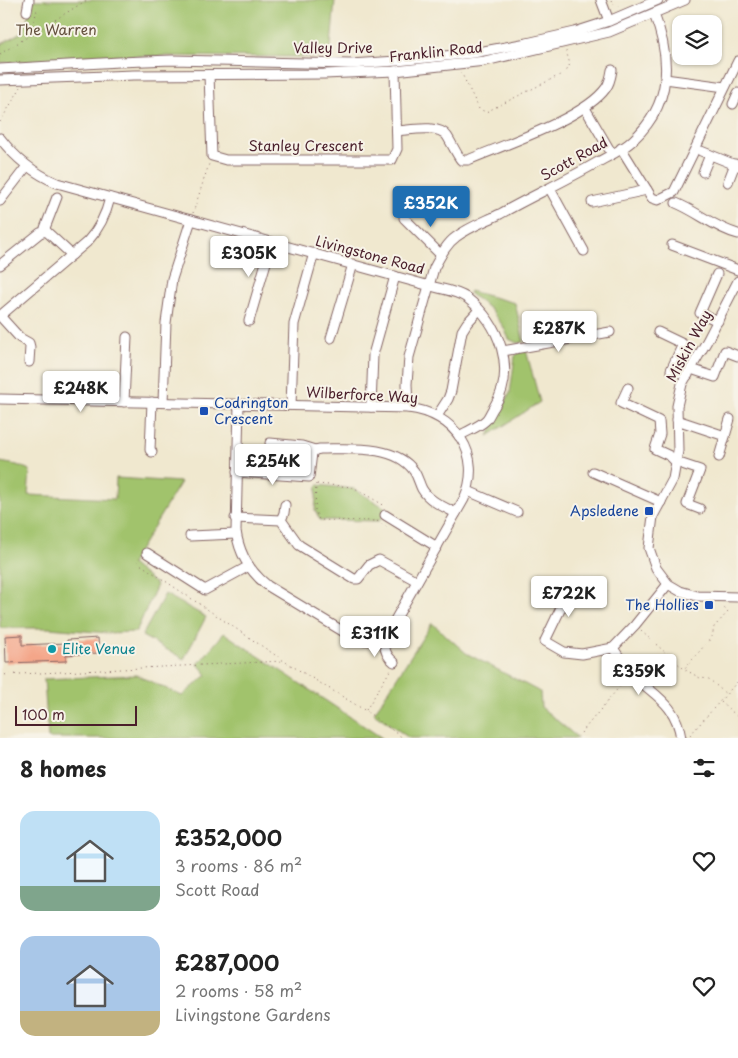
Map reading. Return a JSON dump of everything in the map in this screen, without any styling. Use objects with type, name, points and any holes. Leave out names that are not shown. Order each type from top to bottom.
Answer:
[{"type":"street","points":[[27,10],[30,0]]},
{"type":"street","points":[[601,0],[609,21]]},
{"type":"street","name":"Valley Drive","points":[[0,69],[172,60],[350,64],[397,61],[470,53],[575,32],[609,21],[658,0]]},
{"type":"street","name":"Franklin Road","points":[[0,80],[134,75],[324,74],[394,71],[485,61],[609,32],[685,0]]},
{"type":"street","name":"Scott Road","points":[[408,408],[406,384],[409,357],[434,268],[441,254],[455,237],[550,189],[633,141],[651,118],[662,95],[667,72],[666,53],[654,14]]},
{"type":"street","points":[[621,148],[652,198],[658,200],[674,192],[738,61]]},
{"type":"street","points":[[397,131],[435,128],[442,130],[462,160],[468,160],[551,125],[585,108],[606,88],[612,70]]},
{"type":"street","name":"Stanley Crescent","points":[[212,156],[226,160],[392,160],[398,149],[394,71]]},
{"type":"street","points":[[209,76],[212,156]]},
{"type":"street","points":[[665,79],[725,87]]},
{"type":"street","points":[[733,104],[738,93]]},
{"type":"street","points":[[585,108],[612,154]]},
{"type":"street","name":"Livingstone Road","points":[[0,138],[10,152],[26,166],[57,183],[314,253],[465,297],[479,310],[498,336],[503,351],[505,375],[500,397],[486,420],[459,436]]},
{"type":"street","points":[[703,172],[706,153],[737,165],[728,182]]},
{"type":"street","points":[[0,201],[26,166]]},
{"type":"street","points":[[550,189],[584,251]]},
{"type":"street","points":[[592,202],[647,190]]},
{"type":"street","points":[[57,197],[45,225],[46,231],[72,255]]},
{"type":"street","points":[[29,362],[28,343],[20,338],[0,316],[87,242],[99,227],[107,211],[110,198]]},
{"type":"street","points":[[676,203],[693,210],[723,230],[738,234]]},
{"type":"street","points":[[404,218],[441,254]]},
{"type":"street","points":[[163,402],[166,323],[172,279],[191,220]]},
{"type":"street","points":[[0,265],[40,233],[46,231]]},
{"type":"street","points":[[249,321],[272,242]]},
{"type":"street","points":[[672,245],[738,270]]},
{"type":"street","points":[[291,405],[294,324],[314,253]]},
{"type":"street","points":[[331,338],[353,264]]},
{"type":"street","points":[[718,274],[700,313],[718,321]]},
{"type":"street","points":[[371,407],[373,355],[395,276]]},
{"type":"street","name":"Miskin Way","points":[[668,584],[656,568],[649,548],[653,516],[673,479],[678,451],[677,420],[682,384],[718,321],[738,281]]},
{"type":"street","points":[[437,416],[451,391],[462,331],[479,310]]},
{"type":"street","points":[[503,351],[610,332]]},
{"type":"street","points":[[658,332],[683,344],[671,370],[715,377],[725,351],[738,356]]},
{"type":"street","points":[[124,402],[126,336]]},
{"type":"street","points":[[628,388],[620,403],[659,421],[660,434],[655,449],[670,456],[676,462],[700,470],[687,504],[700,509]]},
{"type":"street","name":"Wilberforce Way","points":[[0,399],[408,408],[437,416],[447,423],[459,436],[470,461],[471,478],[468,491],[384,642]]},
{"type":"street","points":[[152,402],[150,450],[152,452]]},
{"type":"street","points":[[239,404],[236,534],[249,566],[270,588],[341,630],[360,639],[384,642],[385,651],[394,662]]},
{"type":"street","points":[[719,456],[730,419]]},
{"type":"street","points":[[677,420],[725,436]]},
{"type":"street","points":[[270,444],[302,446],[314,450],[342,449],[386,452],[413,470],[430,499],[456,514]]},
{"type":"street","points":[[237,472],[309,477],[314,450]]},
{"type":"street","points":[[593,472],[660,502]]},
{"type":"street","points":[[468,491],[517,512]]},
{"type":"street","points":[[281,520],[285,505]]},
{"type":"street","points":[[385,516],[437,547]]},
{"type":"street","points":[[236,518],[281,520]]},
{"type":"street","points":[[281,520],[299,545],[354,579],[358,578],[372,562],[380,560],[418,581]]},
{"type":"street","points":[[190,536],[236,534]]},
{"type":"street","points":[[147,553],[206,590],[249,566]]},
{"type":"street","points":[[572,585],[545,641],[564,652],[582,654],[613,648],[635,625],[668,584],[690,595],[738,597]]},
{"type":"street","points":[[613,648],[632,673],[671,709],[679,727],[681,738]]},
{"type":"path","points":[[0,54],[87,0]]},
{"type":"path","points":[[611,0],[614,5],[623,6]]},
{"type":"path","points":[[27,10],[37,11],[29,36]]},
{"type":"path","points":[[457,64],[479,109],[486,112],[566,72],[570,64],[563,43]]},
{"type":"path","points":[[0,122],[26,78]]},
{"type":"path","points":[[191,220],[212,156]]},
{"type":"path","points":[[309,477],[316,484],[350,487],[385,516],[377,521],[319,520],[315,510],[316,484]]},
{"type":"path","points":[[137,562],[284,661],[366,711],[403,738]]},
{"type":"path","points":[[684,668],[712,637],[714,626],[728,612],[721,604],[720,597]]},
{"type":"path","points":[[635,625],[684,668],[700,678],[709,679],[726,695]]},
{"type":"path","points":[[0,675],[284,661]]},
{"type":"path","points":[[366,711],[394,662]]},
{"type":"path","points":[[581,733],[632,673]]},
{"type":"path","points":[[688,738],[738,681]]},
{"type":"path","points":[[721,701],[738,717]]},
{"type":"green space","name":"The Warren","points":[[33,0],[335,0],[330,57],[129,56],[0,63],[0,45],[23,32]]},
{"type":"green space","points":[[470,291],[515,303],[524,342],[517,343],[509,339],[503,326],[490,309],[469,293]]},
{"type":"green space","points":[[526,350],[540,402],[488,436],[510,393],[515,356],[519,352]]},
{"type":"green space","points":[[0,462],[30,470],[28,495],[115,499],[116,478],[181,482],[131,564],[157,585],[136,632],[108,633],[49,628],[0,628]]},
{"type":"green space","points":[[318,485],[354,489],[387,509],[379,521],[320,520],[315,510]]},
{"type":"green space","points":[[165,594],[206,617],[184,659],[142,636]]},
{"type":"green space","points":[[432,623],[466,653],[540,692],[541,707],[578,738],[409,738],[374,713]]},
{"type":"green space","points":[[224,633],[382,738],[48,738],[44,679],[137,675],[182,696],[207,675],[198,664]]},
{"type":"building","name":"Elite Venue","points":[[22,635],[22,645],[67,643],[67,640],[98,638],[99,653],[66,655],[66,661],[6,663],[5,636]]},
{"type":"place","name":"Codrington Crescent","points":[[204,411]]},
{"type":"place","name":"Apsledene","points":[[649,511]]},
{"type":"place","name":"The Hollies","points":[[709,605]]},
{"type":"place","name":"Elite Venue","points":[[52,649]]}]
